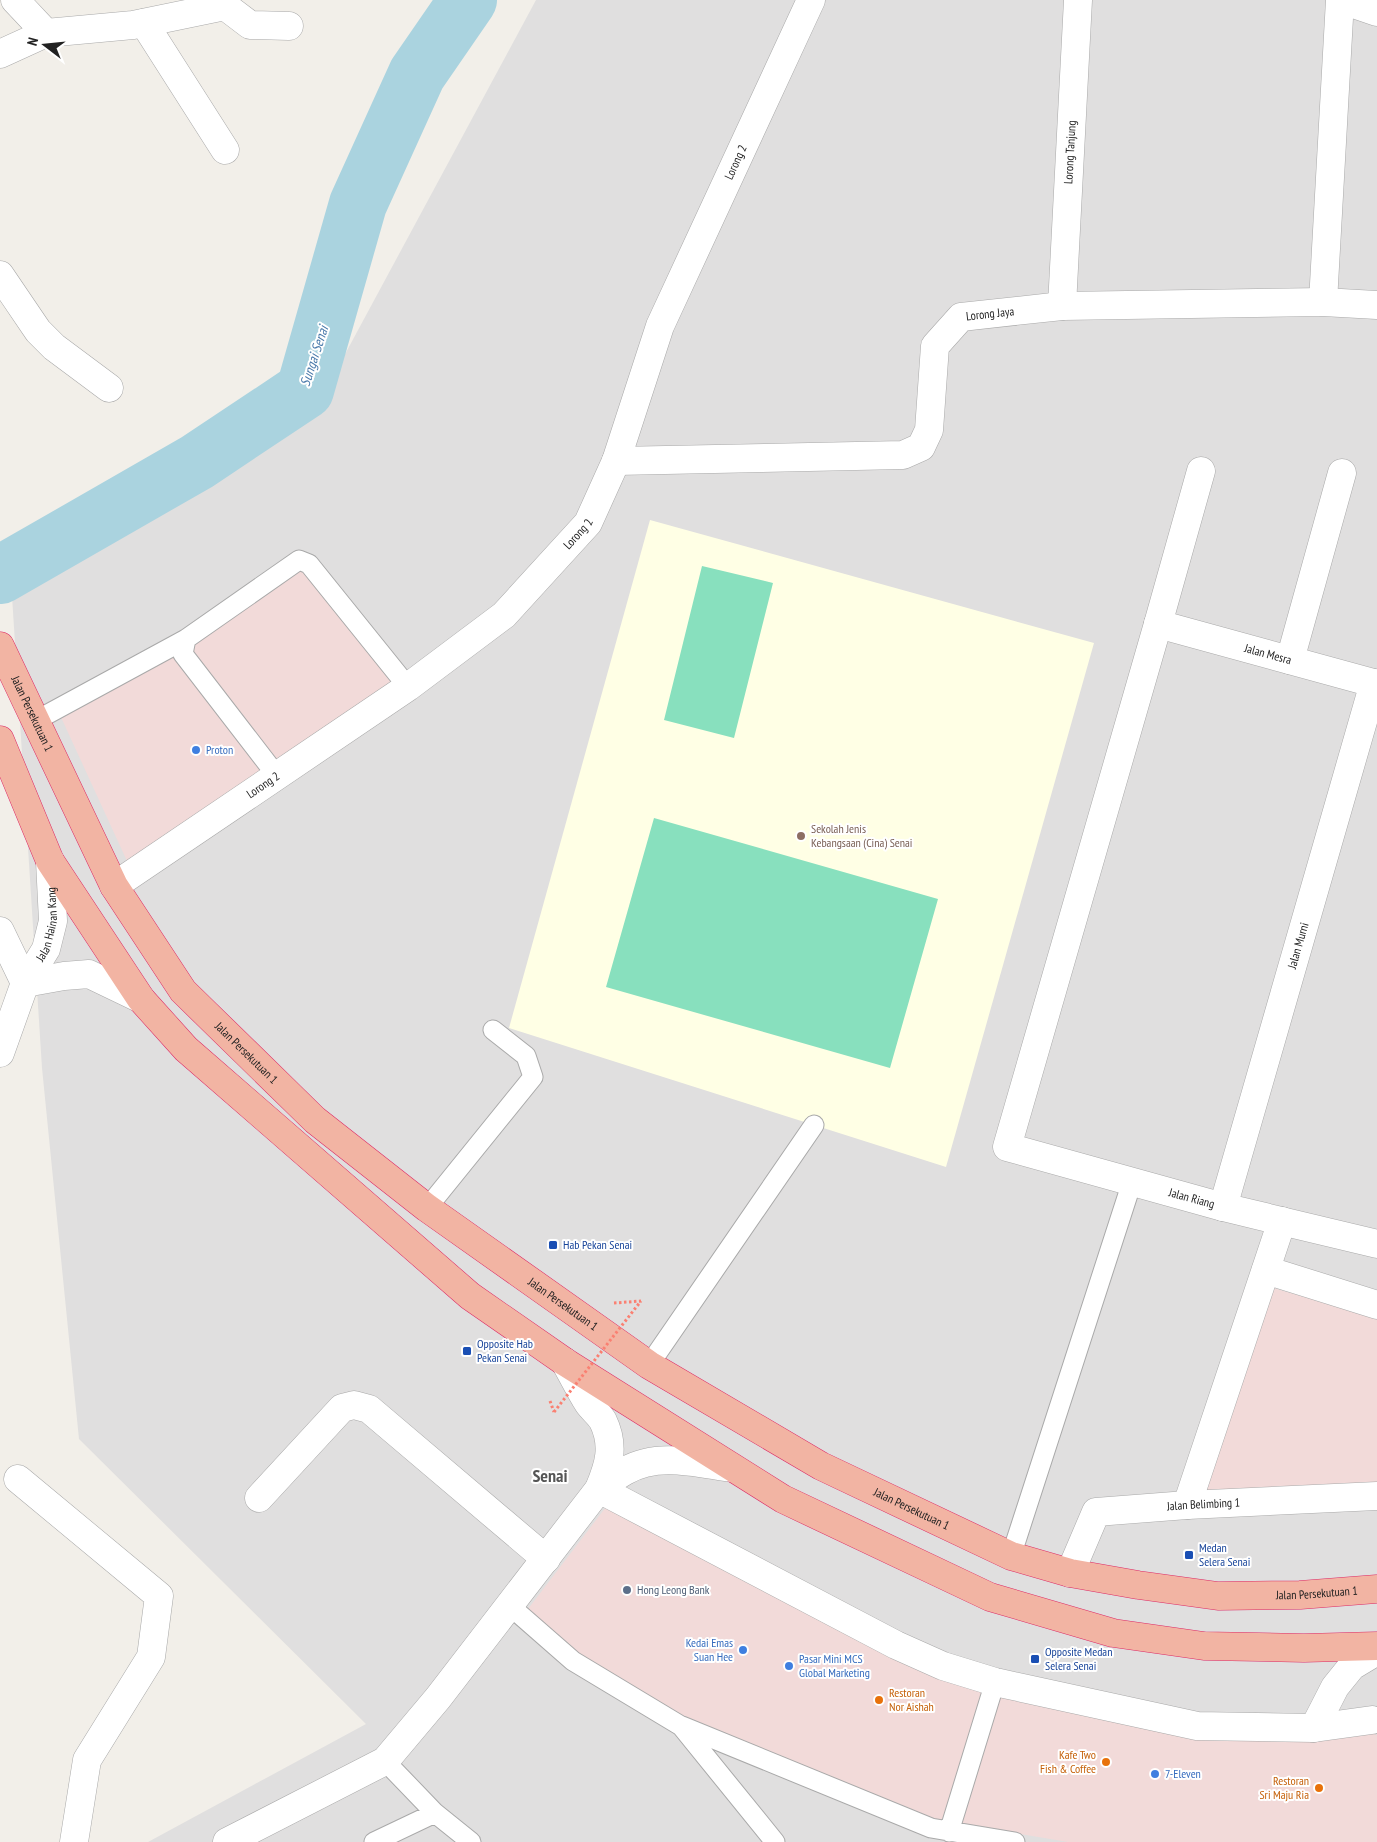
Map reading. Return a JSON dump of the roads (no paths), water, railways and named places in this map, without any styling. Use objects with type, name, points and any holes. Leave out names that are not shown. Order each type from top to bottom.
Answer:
[{"type":"highway","name":"Jalan Persekutuan 1","points":[[5,657],[114,886],[183,991],[315,1120],[427,1208],[648,1365],[821,1466],[1011,1556],[1070,1573],[1218,1596],[1300,1595],[1377,1589]]},
{"type":"highway","points":[[0,740],[50,861],[140,999],[186,1049],[470,1296],[565,1362],[783,1499],[990,1597],[1113,1633],[1204,1646],[1304,1648],[1377,1646]]},
{"type":"street","points":[[15,0],[46,33]]},
{"type":"street","name":"Lorong 2","points":[[114,886],[408,687],[504,615],[588,523],[616,461],[660,326],[811,0]]},
{"type":"street","name":"Lorong Tanjung","points":[[1062,306],[1078,0]]},
{"type":"street","points":[[1323,302],[1341,0],[1377,12]]},
{"type":"street","points":[[0,54],[46,33],[144,23],[225,6],[250,25],[289,26]]},
{"type":"street","points":[[144,23],[225,150]]},
{"type":"street","points":[[0,275],[38,331],[54,346],[109,388]]},
{"type":"street","name":"Lorong Jaya","points":[[616,461],[903,455],[921,447],[929,430],[935,346],[961,317],[1062,306],[1323,302],[1377,304]]},
{"type":"street","points":[[1158,624],[1201,471]]},
{"type":"street","points":[[1290,660],[1342,473]]},
{"type":"street","name":"Jalan Mesra","points":[[1158,624],[1375,683]]},
{"type":"street","name":"Jalan Riang","points":[[1158,624],[1007,1147],[1224,1207],[1377,1244]]},
{"type":"street","name":"Jalan Murni","points":[[1224,1207],[1375,683]]},
{"type":"street","name":"Jalan Hainan Kang","points":[[0,1052],[25,983],[46,949],[53,921],[50,861]]},
{"type":"street","points":[[0,931],[25,983]]},
{"type":"street","name":"Jalan Hainan Kang","points":[[25,983],[64,976],[89,974],[140,999]]},
{"type":"street","points":[[1187,1504],[1282,1221]]},
{"type":"street","points":[[1266,1270],[1377,1305]]},
{"type":"street","points":[[239,1840],[385,1761],[438,1698],[599,1489],[609,1466],[608,1436],[602,1420],[589,1404],[565,1362]]},
{"type":"street","points":[[259,1498],[342,1408],[354,1405],[369,1409],[546,1559]]},
{"type":"street","points":[[599,1489],[625,1470],[645,1462],[678,1460],[732,1468]]},
{"type":"street","points":[[18,1479],[160,1596],[151,1657],[87,1760],[74,1842]]},
{"type":"street","points":[[599,1489],[896,1645],[943,1666],[995,1682],[1197,1726],[1314,1728],[1375,1723]]},
{"type":"street","name":"Jalan Belimbing 1","points":[[1070,1573],[1096,1512],[1187,1504],[1377,1496]]},
{"type":"street","points":[[1314,1728],[1335,1687],[1352,1666],[1377,1651]]},
{"type":"lane","points":[[35,721],[186,640],[298,560],[309,564],[408,687]]},
{"type":"lane","points":[[186,640],[183,654],[276,776]]},
{"type":"lane","points":[[427,1208],[534,1077],[526,1056],[493,1030]]},
{"type":"lane","points":[[648,1365],[814,1125]]},
{"type":"lane","points":[[1011,1556],[1132,1182]]},
{"type":"lane","points":[[510,1606],[573,1661],[681,1726],[931,1828],[1015,1842]]},
{"type":"lane","points":[[949,1832],[995,1682]]},
{"type":"lane","points":[[681,1726],[775,1842]]},
{"type":"lane","points":[[385,1761],[436,1813],[471,1842]]},
{"type":"lane","points":[[374,1842],[436,1813]]},
{"type":"waterway","name":"Sungai Senai","points":[[0,575],[197,462],[305,390],[358,204],[417,74],[468,0]]},
{"type":"place","name":"Proton","points":[[196,750]]},
{"type":"place","name":"Sekolah Jenis Kebangsaan (Cina) Senai","points":[[801,836]]},
{"type":"place","name":"Hab Pekan Senai","points":[[553,1245]]},
{"type":"place","name":"Opposite Hab Pekan Senai","points":[[467,1351]]},
{"type":"place","name":"Medan Selera Senai","points":[[1189,1555]]},
{"type":"place","name":"Hong Leong Bank","points":[[627,1590]]},
{"type":"place","name":"Kedai Emas Suan Hee","points":[[743,1650]]},
{"type":"place","name":"Opposite Medan Selera Senai","points":[[1035,1659]]},
{"type":"place","name":"Pasar Mini MCS Global Marketing","points":[[789,1666]]},
{"type":"place","name":"Restoran Nor Aishah","points":[[879,1700]]},
{"type":"place","name":"Kafe Two Fish & Coffee","points":[[1106,1762]]},
{"type":"place","name":"7-Eleven","points":[[1155,1774]]},
{"type":"place","name":"Restoran Sri Maju Ria","points":[[1319,1788]]},
{"type":"district","name":"Senai","points":[[550,1476]]}]
